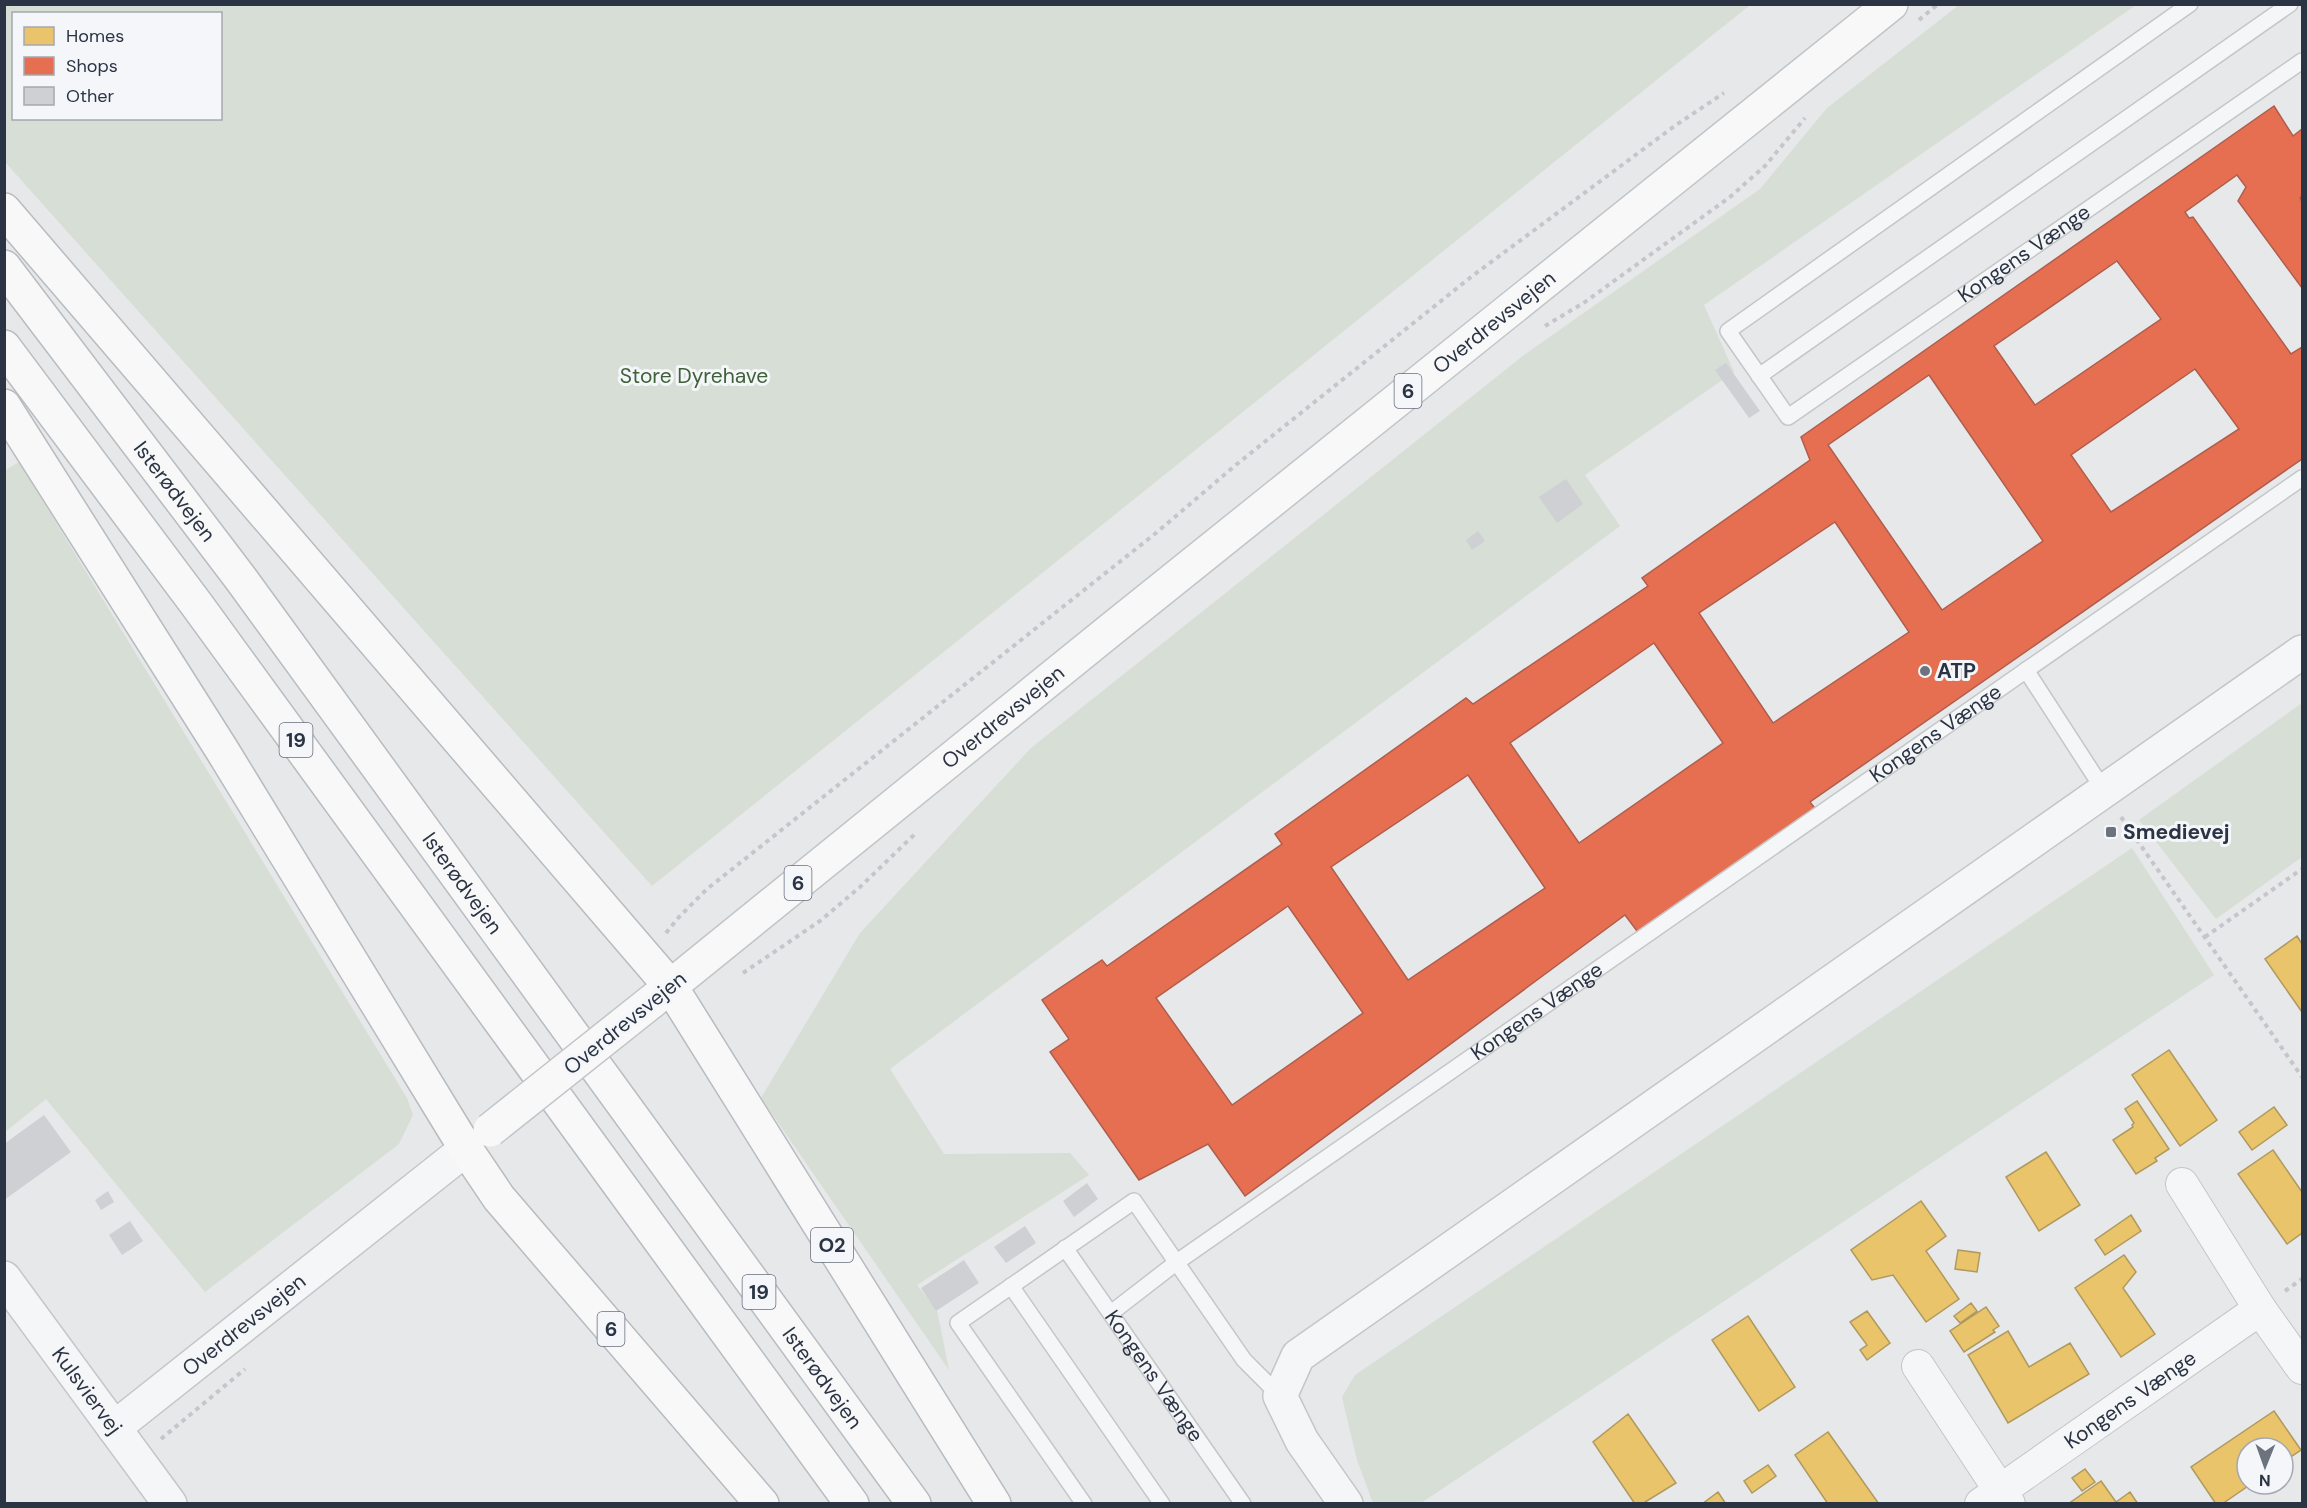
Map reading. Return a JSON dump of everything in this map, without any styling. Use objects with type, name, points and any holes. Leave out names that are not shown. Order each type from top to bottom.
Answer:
[{"type":"main road","name":"Overdrevsvejen","points":[[478,1140],[1891,4]]},
{"type":"main road","points":[[4,210],[647,958],[661,994]]},
{"type":"main road","name":"Isterødvejen","points":[[4,267],[241,579],[914,1503]]},
{"type":"main road","name":"19","points":[[4,347],[212,625],[852,1503]]},
{"type":"main road","points":[[4,406],[222,750],[478,1140]]},
{"type":"main road","name":"O2","points":[[661,994],[994,1503]]},
{"type":"main road","name":"6","points":[[478,1140],[507,1207],[762,1503]]},
{"type":"street","points":[[1346,1503],[1302,1441],[1280,1396],[1298,1356],[2302,652]]},
{"type":"street","name":"Overdrevsvejen","points":[[114,1428],[478,1140]]},
{"type":"street","points":[[2182,1184],[2260,1309],[2302,1368]]},
{"type":"street","name":"Kulsviervej","points":[[4,1278],[170,1503]]},
{"type":"street","name":"Kongens Vænge","points":[[1918,1366],[1997,1499],[2260,1309]]},
{"type":"lane","name":"Kongens Vænge","points":[[2190,4],[1728,331],[1788,417],[2302,61]]},
{"type":"lane","points":[[1759,376],[2290,4]]},
{"type":"lane","name":"Kongens Vænge","points":[[1111,1313],[1177,1262],[2302,478]]},
{"type":"lane","points":[[2026,670],[2104,792]]},
{"type":"lane","points":[[1084,1503],[958,1323],[1134,1201],[1244,1360],[1280,1396]]},
{"type":"lane","name":"Kongens Vænge","points":[[1065,1248],[1243,1503]]},
{"type":"lane","points":[[1011,1286],[1162,1503]]},
{"type":"path","points":[[647,958],[679,916],[707,889],[1156,533],[1237,464],[1462,284],[1622,165],[1727,91]]},
{"type":"path","points":[[2137,839],[2302,1077]]},
{"type":"path","points":[[2205,938],[2302,869]]},
{"type":"green space","name":"Store Dyrehave","points":[[5,4],[1750,5],[652,886],[5,162]]},
{"type":"green space","points":[[1959,5],[2136,5],[1704,305],[1734,372],[1585,475],[1620,526],[890,1069],[944,1154],[1070,1153],[1089,1175],[917,1285],[937,1310],[949,1370],[761,1098],[860,933],[1031,748],[1524,355],[1760,189],[1827,108]]},
{"type":"green space","points":[[19,462],[407,1098],[413,1115],[399,1144],[205,1292],[46,1099],[5,1132],[4,471]]},
{"type":"green space","points":[[2302,703],[2302,857],[2216,919],[2139,820]]},
{"type":"green space","points":[[2132,848],[2214,975],[1421,1503],[1373,1503],[1357,1460],[1342,1397],[1355,1375]]},
{"type":"building: Homes","points":[[2297,936],[2302,944],[2302,1012],[2265,959]]},
{"type":"building: Homes","points":[[2169,1050],[2217,1120],[2180,1146],[2132,1075]]},
{"type":"building: Homes","points":[[2137,1101],[2169,1149],[2155,1158],[2157,1161],[2136,1174],[2113,1140],[2133,1127],[2134,1123],[2125,1109]]},
{"type":"building: Homes","points":[[2274,1107],[2287,1125],[2252,1150],[2239,1132]]},
{"type":"building: Homes","points":[[2273,1150],[2302,1192],[2302,1233],[2287,1244],[2238,1174]]},
{"type":"building: Homes","points":[[2046,1152],[2080,1205],[2039,1231],[2006,1177]]},
{"type":"building: Homes","points":[[1921,1201],[1946,1236],[1926,1251],[1959,1299],[1926,1322],[1893,1275],[1872,1280],[1851,1250]]},
{"type":"building: Homes","points":[[2131,1215],[2141,1231],[2105,1255],[2095,1240]]},
{"type":"building: Homes","points":[[1958,1250],[1980,1253],[1977,1272],[1955,1269]]},
{"type":"building: Homes","points":[[2124,1255],[2136,1272],[2123,1288],[2155,1334],[2121,1357],[2075,1288]]},
{"type":"building: Homes","points":[[1971,1303],[1977,1311],[1960,1323],[1954,1316]]},
{"type":"building: Homes","points":[[1986,1307],[1999,1326],[1993,1330],[1995,1332],[1964,1352],[1950,1331]]},
{"type":"building: Homes","points":[[1867,1311],[1890,1343],[1867,1360],[1860,1350],[1867,1345],[1850,1322]]},
{"type":"building: Homes","points":[[1748,1316],[1795,1387],[1759,1411],[1712,1340]]},
{"type":"building: Homes","points":[[2008,1331],[2029,1367],[2070,1343],[2089,1374],[2008,1423],[1968,1355]]},
{"type":"building: Homes","points":[[2274,1411],[2291,1436],[2237,1436]]},
{"type":"building: Homes","points":[[1628,1414],[1676,1483],[1642,1504],[1635,1504],[1593,1442]]},
{"type":"building: Homes","points":[[1828,1432],[1879,1504],[1828,1504],[1795,1455]]},
{"type":"building: Homes","points":[[2235,1437],[2235,1495],[2222,1504],[2216,1504],[2191,1467]]},
{"type":"building: Homes","points":[[2295,1441],[2301,1450],[2295,1454]]},
{"type":"building: Homes","points":[[1768,1465],[1776,1476],[1752,1493],[1744,1481]]},
{"type":"building: Homes","points":[[2085,1469],[2095,1482],[2082,1491],[2072,1478]]},
{"type":"building: Homes","points":[[2101,1481],[2116,1502],[2130,1492],[2138,1504],[2068,1504]]},
{"type":"building: Homes","points":[[1718,1492],[1726,1504],[1702,1504]]},
{"type":"building: Shops","name":"ATP","points":[[2274,106],[2293,136],[2302,129],[2302,196],[2300,198],[2302,202],[2302,288],[2238,201],[2246,187],[2237,175],[2185,212],[2189,218],[2193,217],[2291,354],[2302,347],[2302,459],[1810,802],[1818,812],[1640,935],[1625,915],[1245,1196],[1208,1144],[1139,1180],[1050,1052],[1069,1039],[1042,1000],[1102,960],[1107,966],[1282,844],[1275,834],[1466,698],[1473,704],[1648,586],[1642,578],[1810,460],[1801,437]],"holes":[[[2117,261],[2161,319],[2035,405],[1994,346]],[[2195,369],[2239,429],[2111,512],[2071,455]],[[1929,375],[2043,541],[1942,610],[1828,445]],[[1835,522],[1909,632],[1773,723],[1699,613]],[[1654,643],[1723,743],[1579,843],[1510,743]],[[1468,775],[1545,888],[1408,980],[1331,867]],[[1288,906],[1363,1013],[1232,1105],[1156,998]]]},
{"type":"building: Other","points":[[1726,363],[1760,411],[1749,418],[1715,370]]},
{"type":"building: Other","points":[[1566,479],[1583,504],[1557,523],[1539,497]]},
{"type":"building: Other","points":[[1478,531],[1485,541],[1472,550],[1466,540]]},
{"type":"building: Other","points":[[44,1115],[71,1152],[4,1200],[4,1144]]},
{"type":"building: Other","points":[[1087,1183],[1098,1199],[1074,1217],[1063,1201]]},
{"type":"building: Other","points":[[108,1191],[114,1202],[101,1210],[95,1200]]},
{"type":"building: Other","points":[[130,1221],[143,1241],[122,1255],[109,1235]]},
{"type":"building: Other","points":[[1025,1226],[1036,1243],[1006,1263],[994,1247]]},
{"type":"building: Other","points":[[964,1260],[979,1283],[936,1311],[921,1288]]},
{"type":"place","name":"ATP","points":[[1925,671]]},
{"type":"place","name":"Smedievej","points":[[2111,832]]}]
